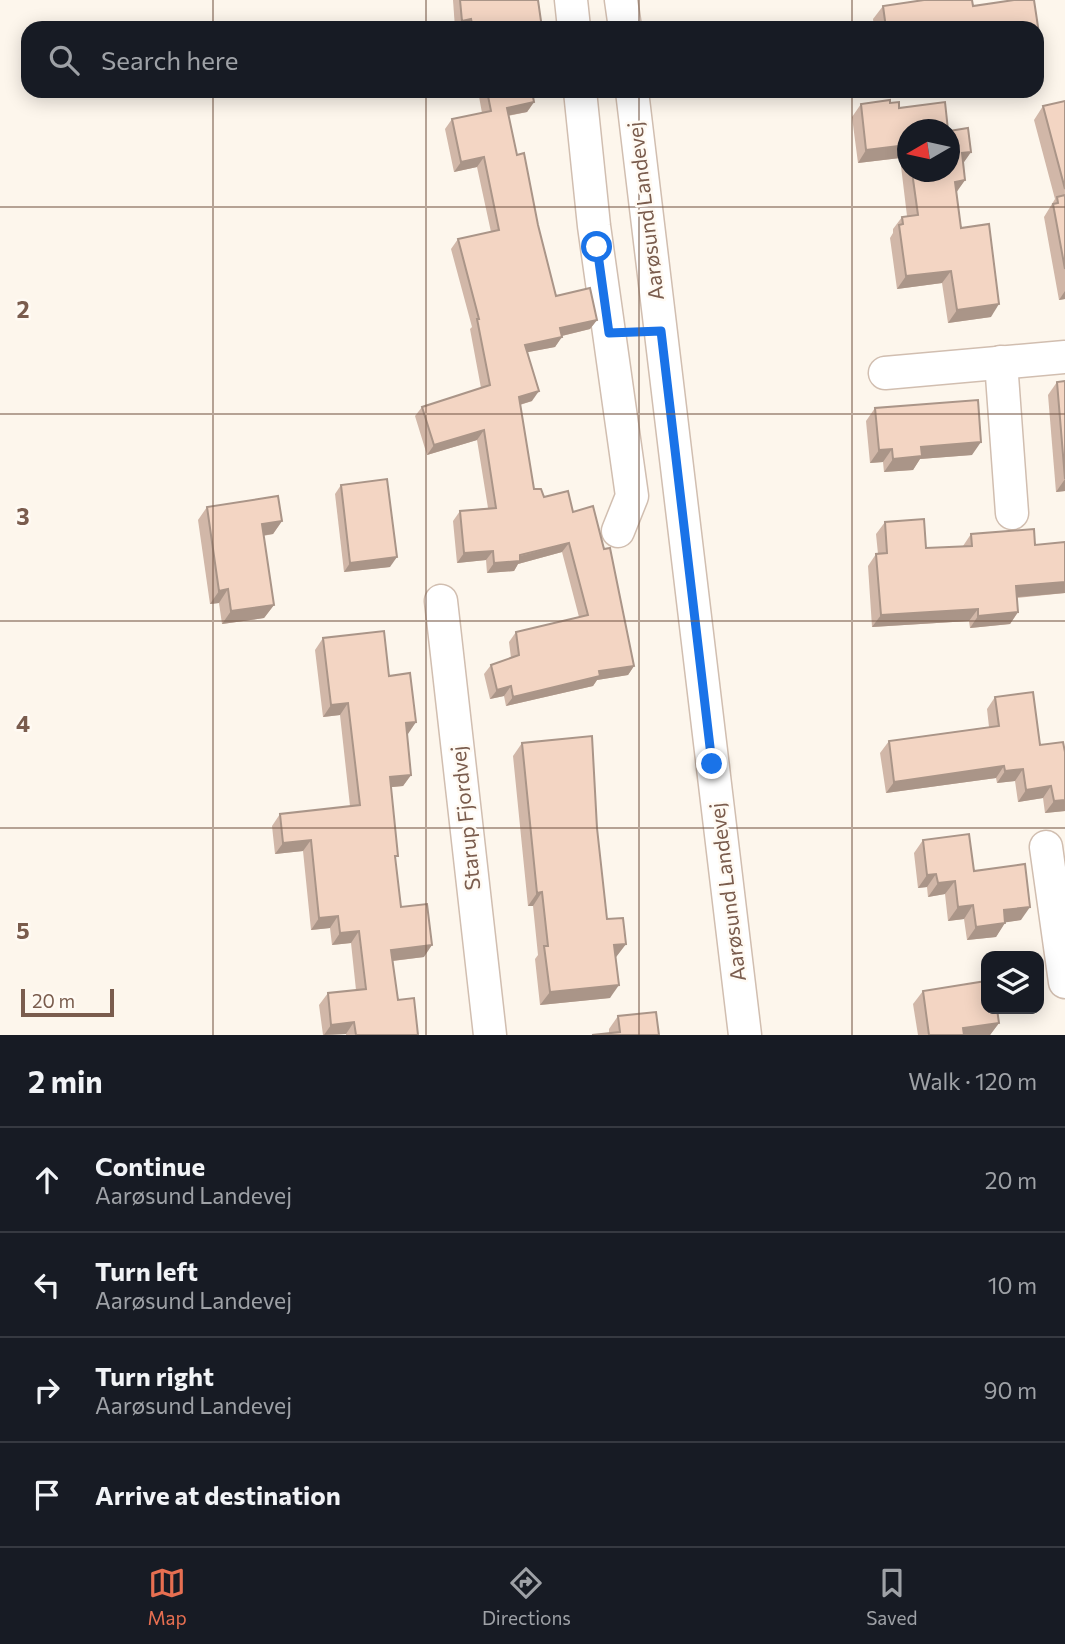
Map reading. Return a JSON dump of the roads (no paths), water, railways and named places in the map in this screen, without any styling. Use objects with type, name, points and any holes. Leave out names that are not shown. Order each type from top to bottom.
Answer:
[{"type":"street","points":[[571,0],[573,21]]},
{"type":"street","points":[[621,0],[624,21]]},
{"type":"street","points":[[581,98],[594,226],[632,496],[618,531]]},
{"type":"street","name":"Aarøsund Landevej","points":[[633,98],[745,1035]]},
{"type":"street","name":"Aarøsund Landevej","points":[[609,333],[661,331]]},
{"type":"street","points":[[885,373],[1065,357]]},
{"type":"street","points":[[1001,362],[1012,513]]},
{"type":"street","name":"Starup Fjordvej","points":[[442,601],[490,1035]]},
{"type":"street","points":[[1046,847],[1065,982]]}]
